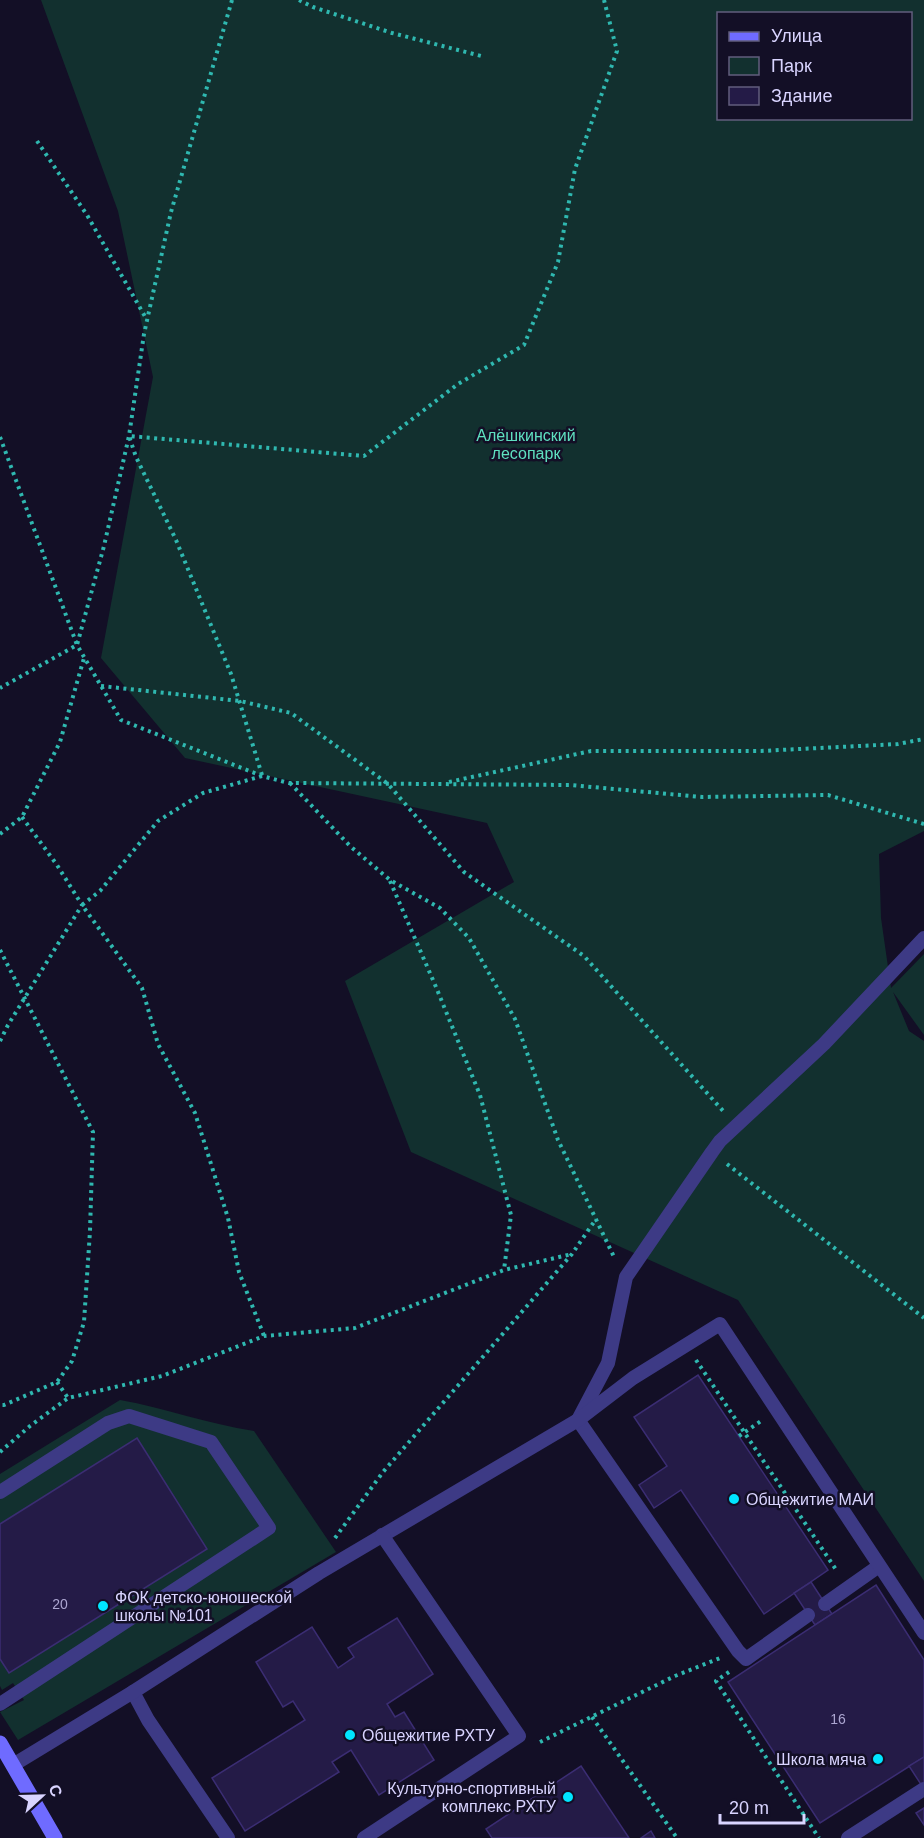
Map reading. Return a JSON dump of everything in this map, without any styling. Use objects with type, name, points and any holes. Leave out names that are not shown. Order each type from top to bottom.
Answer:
[{"type":"street","points":[[0,1743],[55,1838]]},
{"type":"lane","points":[[578,1420],[608,1363],[626,1277],[712,1152],[720,1141],[824,1044],[924,938]]},
{"type":"lane","points":[[13,1765],[382,1535],[578,1420],[633,1378],[720,1324],[924,1633]]},
{"type":"lane","points":[[0,1492],[108,1423],[129,1416],[210,1442],[269,1528],[0,1704]]},
{"type":"lane","points":[[578,1420],[742,1655],[808,1615]]},
{"type":"lane","points":[[364,1838],[519,1736],[382,1535]]},
{"type":"lane","points":[[825,1604],[879,1566]]},
{"type":"lane","points":[[133,1692],[148,1720],[228,1838]]},
{"type":"lane","points":[[848,1838],[924,1789]]},
{"type":"path","points":[[0,688],[77,645],[104,546],[129,436],[144,334],[171,212],[232,0]]},
{"type":"path","points":[[299,0],[314,8],[392,33],[485,57]]},
{"type":"path","points":[[129,436],[364,456],[458,384],[524,345],[558,262],[575,169],[616,51],[604,0]]},
{"type":"path","points":[[36,141],[87,215],[148,321]]},
{"type":"path","points":[[129,436],[136,457],[176,540],[231,674],[262,776]]},
{"type":"path","points":[[0,437],[77,645],[121,720],[262,776],[289,783],[570,785],[702,797],[828,795],[924,824]]},
{"type":"path","points":[[0,834],[22,817],[60,742],[84,658]]},
{"type":"path","points":[[101,686],[240,701],[291,713],[388,784],[464,872],[584,956],[737,1125]]},
{"type":"path","points":[[441,784],[591,751],[761,751],[898,744],[924,739]]},
{"type":"path","points":[[0,1041],[82,904],[100,891],[158,821],[203,793],[262,776]]},
{"type":"path","points":[[289,783],[350,846],[390,880],[440,908],[469,938],[515,1019],[558,1140],[608,1247],[626,1277]]},
{"type":"path","points":[[22,817],[142,988],[158,1044],[195,1113],[228,1218],[239,1272],[264,1336]]},
{"type":"path","points":[[390,880],[480,1095],[511,1215],[504,1270]]},
{"type":"path","points":[[0,950],[93,1132],[84,1323],[72,1361],[57,1382],[0,1405]]},
{"type":"path","points":[[712,1152],[924,1318]]},
{"type":"path","points":[[334,1538],[383,1472],[572,1254],[596,1219]]},
{"type":"path","points":[[0,1452],[68,1398],[162,1376],[264,1336],[355,1328],[504,1270],[572,1254]]},
{"type":"path","points":[[686,1345],[837,1571],[839,1594]]},
{"type":"path","points":[[57,1382],[68,1398]]},
{"type":"path","points":[[519,1736],[533,1746],[675,1676],[742,1655]]},
{"type":"path","points":[[742,1655],[716,1682],[819,1838]]},
{"type":"path","points":[[592,1717],[677,1838]]},
{"type":"green space","name":"Алёшкинский лесопарк","points":[[41,0],[924,0],[924,831],[879,854],[881,918],[891,988],[924,954],[924,1035],[893,992],[909,1031],[924,1041],[924,1581],[738,1300],[411,1152],[345,981],[514,882],[487,823],[185,758],[101,658],[153,377],[118,211]]},
{"type":"green space","name":"ФОК детско-юношеской школы №101","points":[[120,1400],[254,1431],[336,1552],[18,1740],[0,1712],[24,1700],[13,1683],[2,1690],[0,1686],[0,1474]]},
{"type":"building","name":"Общежитие МАИ","points":[[698,1375],[828,1570],[764,1614],[681,1490],[654,1508],[639,1485],[667,1466],[634,1417]]},
{"type":"building","points":[[137,1438],[207,1549],[9,1673],[0,1659],[0,1524]]},
{"type":"building","points":[[811,1582],[832,1614],[815,1625],[794,1593]]},
{"type":"building","points":[[876,1585],[924,1660],[924,1757],[820,1823],[728,1682]]},
{"type":"building","name":"Общежитие РХТУ","points":[[397,1618],[433,1674],[387,1704],[395,1717],[404,1712],[434,1760],[379,1795],[351,1750],[332,1762],[339,1772],[245,1831],[212,1778],[305,1720],[293,1701],[283,1707],[256,1662],[312,1627],[338,1668],[354,1657],[348,1648]]},
{"type":"building","points":[[924,1757],[924,1789],[909,1766]]},
{"type":"building","name":"Культурно-спортивный комплекс РХТУ","points":[[581,1766],[629,1838],[492,1838],[486,1829]]},
{"type":"building","points":[[924,1808],[924,1825],[916,1813]]},
{"type":"building","points":[[651,1831],[655,1838],[641,1838]]},
{"type":"place","name":"Общежитие МАИ","points":[[734,1499]]},
{"type":"place","name":"ФОК детско-юношеской школы №101","points":[[103,1606]]},
{"type":"place","name":"Общежитие РХТУ","points":[[350,1735]]},
{"type":"place","name":"Школа мяча","points":[[878,1759]]},
{"type":"place","name":"Культурно-спортивный комплекс РХТУ","points":[[568,1797]]}]
